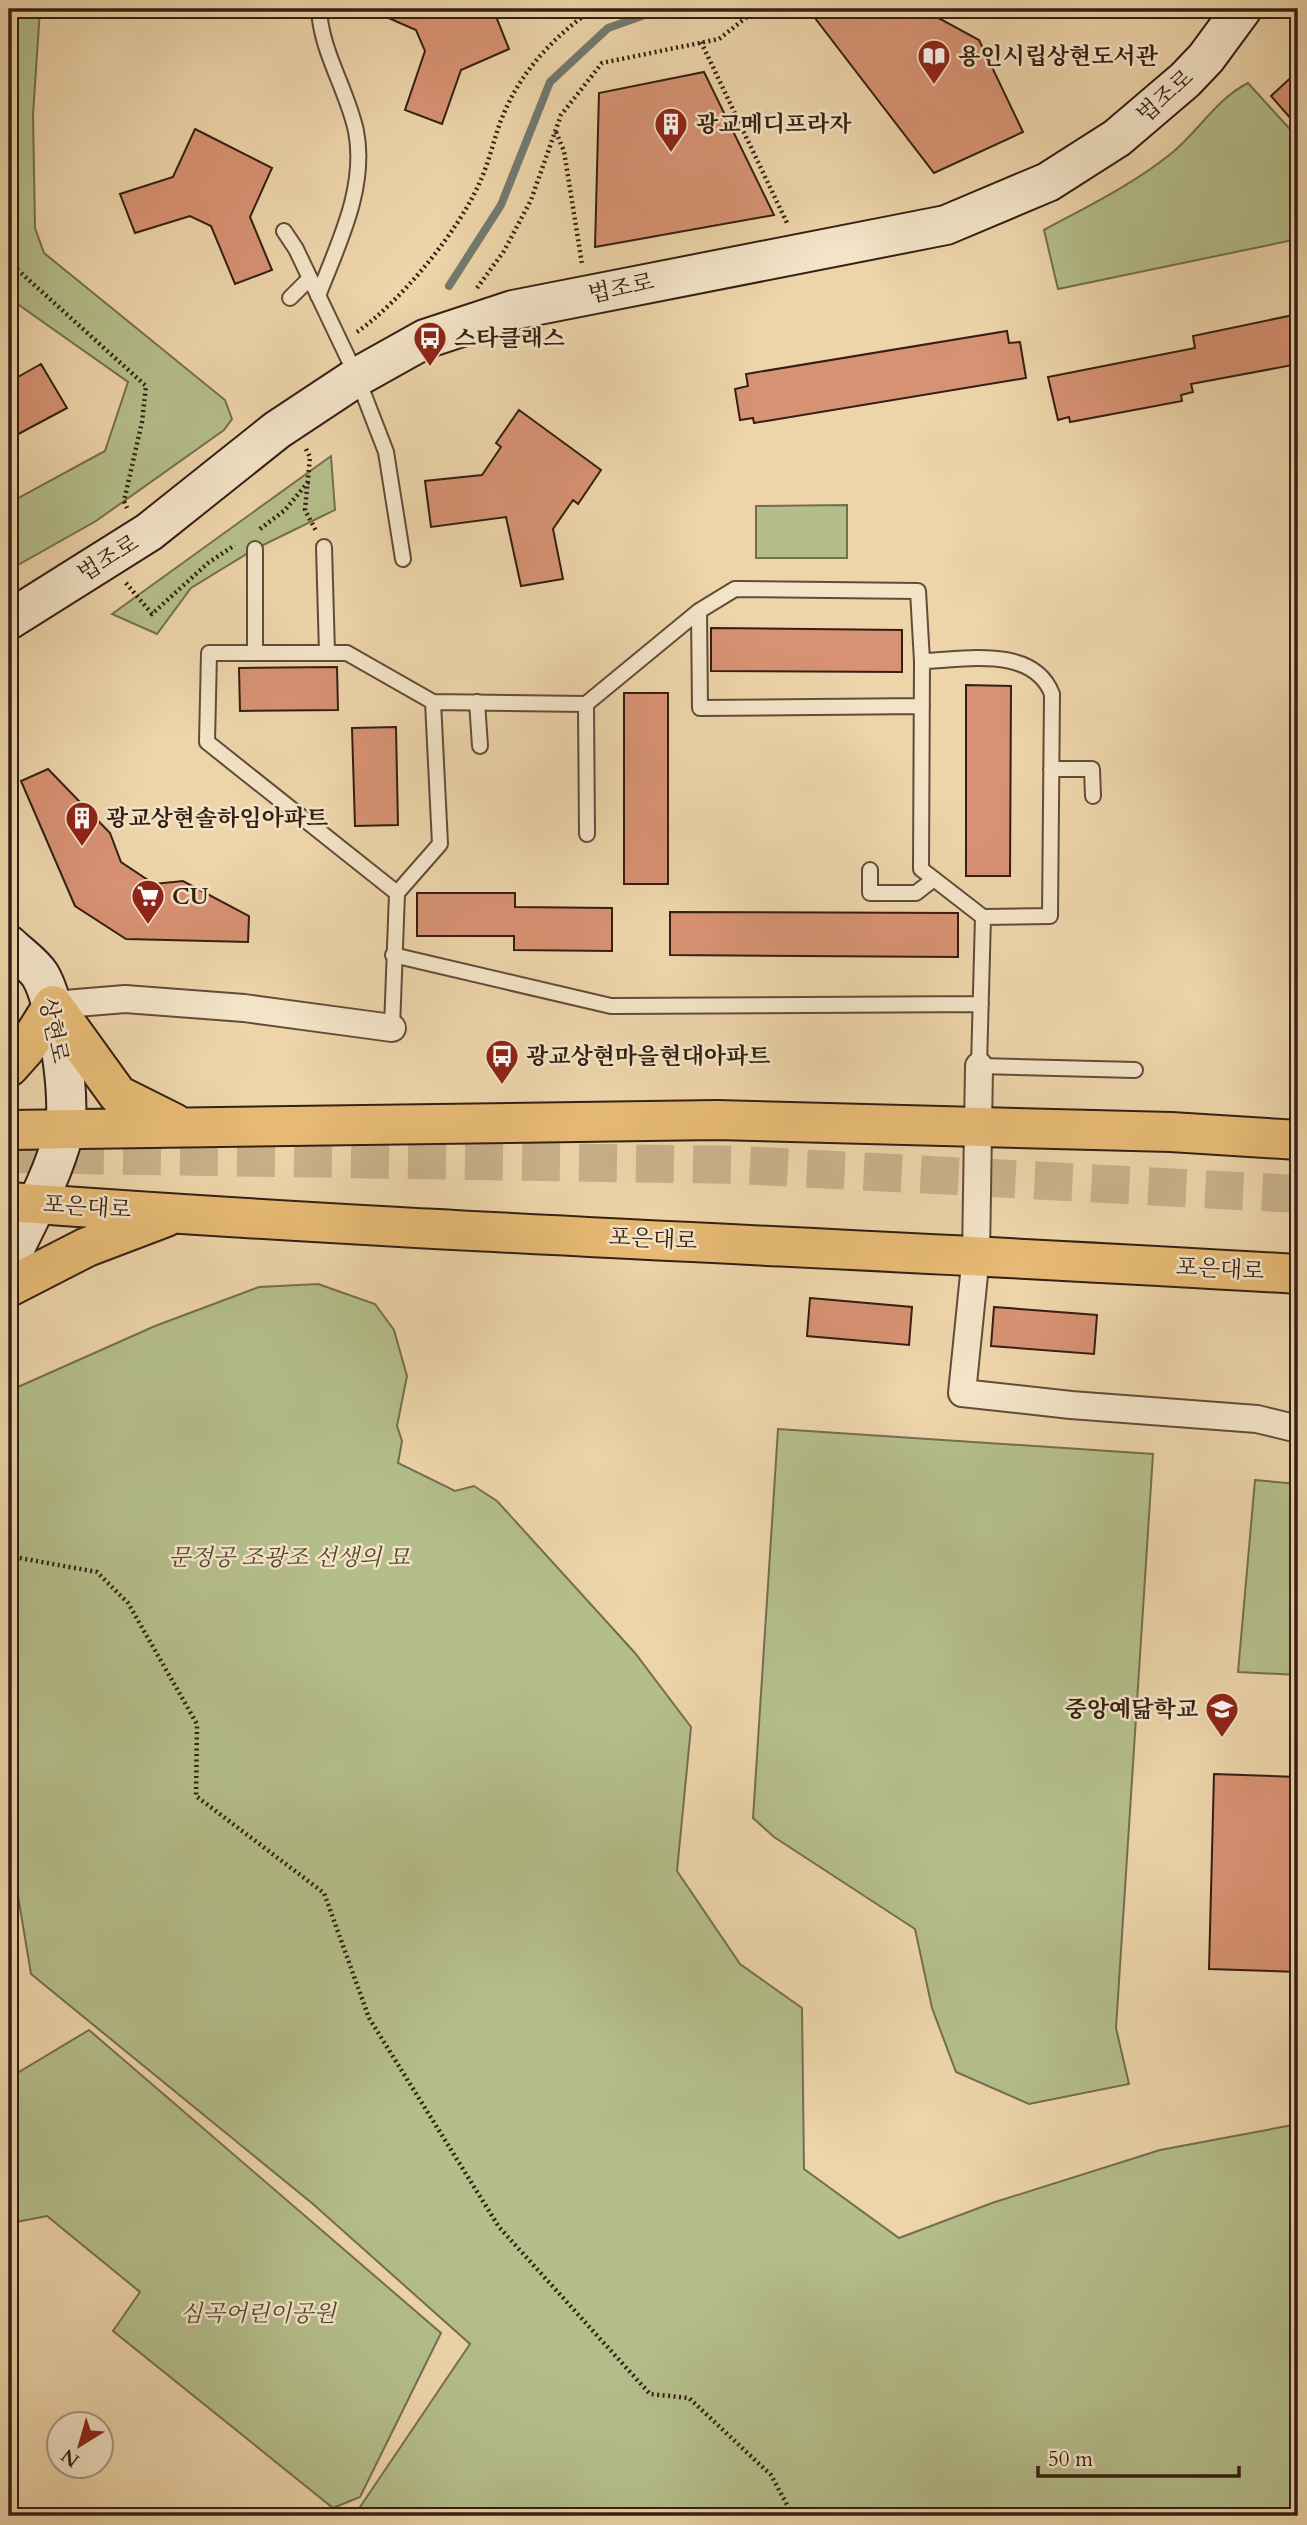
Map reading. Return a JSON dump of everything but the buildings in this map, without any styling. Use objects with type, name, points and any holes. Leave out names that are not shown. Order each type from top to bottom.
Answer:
[{"type":"main road","points":[[9,1067],[26,1048],[53,1005],[118,1095],[182,1127]]},
{"type":"main road","points":[[9,1130],[717,1120],[978,1126],[1298,1140]]},
{"type":"main road","name":"포은대로","points":[[23,1203],[398,1227],[976,1255],[1298,1274]]},
{"type":"main road","points":[[9,1287],[87,1247],[178,1213]]},
{"type":"street","name":"법조로","points":[[9,620],[124,548],[292,420],[349,361],[513,310],[946,225],[996,206],[1048,182],[1117,138],[1178,86],[1206,58],[1242,9]]},
{"type":"street","name":"상현로","points":[[9,945],[39,973],[53,1005],[63,1056],[65,1129]]},
{"type":"street","points":[[53,1005],[138,1000],[244,1008],[392,1028]]},
{"type":"street","points":[[979,1066],[976,1255],[962,1393],[1071,1405],[1257,1419],[1298,1429]]},
{"type":"street","points":[[9,1259],[23,1203],[65,1129]]},
{"type":"lane","points":[[318,296],[346,226],[359,159],[356,130],[320,29],[319,9]]},
{"type":"lane","points":[[284,231],[310,278],[349,361],[386,452],[403,559]]},
{"type":"lane","points":[[290,298],[310,278]]},
{"type":"lane","points":[[324,547],[327,653]]},
{"type":"lane","points":[[255,549],[255,653]]},
{"type":"lane","points":[[397,893],[206,742],[209,653],[347,653],[433,702],[586,704],[699,611],[735,589],[918,591],[922,661],[921,869],[983,917],[1050,916],[1052,694],[1046,679],[1017,662],[922,661]]},
{"type":"lane","points":[[699,611],[700,708],[922,706]]},
{"type":"lane","points":[[392,1028],[397,893],[440,844],[433,702]]},
{"type":"lane","points":[[477,702],[480,746]]},
{"type":"lane","points":[[586,704],[587,834]]},
{"type":"lane","points":[[1051,769],[1092,769],[1093,796]]},
{"type":"lane","points":[[870,870],[870,893],[916,893],[934,879]]},
{"type":"lane","points":[[983,917],[979,1066],[1135,1070]]},
{"type":"lane","points":[[393,955],[611,1006],[981,1004]]},
{"type":"path","points":[[9,43],[14,9]]},
{"type":"path","points":[[349,361],[385,310],[457,222],[479,185],[501,121],[524,74],[558,34],[593,9]]},
{"type":"path","points":[[474,292],[504,251],[531,200],[561,115],[603,63],[719,39],[757,9]]},
{"type":"path","points":[[701,43],[801,252]]},
{"type":"path","points":[[556,130],[564,151],[587,296]]},
{"type":"path","points":[[9,262],[146,386],[142,422],[124,501],[124,548],[152,614],[208,563],[240,542]]},
{"type":"path","points":[[292,420],[310,457],[305,510],[324,547]]},
{"type":"path","points":[[256,531],[285,510],[309,481]]},
{"type":"path","points":[[9,1556],[97,1572],[128,1603],[197,1724],[196,1796],[324,1893],[369,2018],[499,2227],[650,2394],[689,2398],[771,2475],[793,2516]]},
{"type":"green space","points":[[9,9],[40,9],[33,115],[35,228],[44,253],[225,400],[232,419],[224,430],[96,521],[9,570],[9,503],[105,451],[128,382],[9,298]]},
{"type":"green space","points":[[1248,83],[1298,138],[1298,239],[1058,289],[1044,230],[1158,164],[1227,97]]},
{"type":"green space","points":[[331,456],[335,510],[255,549],[191,588],[157,634],[112,614]]},
{"type":"green space","points":[[847,505],[847,558],[756,558],[756,506]]},
{"type":"green space","name":"문정공 조광조 선생의 묘","points":[[318,1284],[375,1304],[394,1330],[407,1376],[397,1426],[402,1441],[398,1463],[455,1491],[474,1486],[497,1501],[635,1653],[691,1727],[677,1871],[740,1964],[802,2008],[804,2169],[899,2238],[992,2203],[1160,2150],[1298,2124],[1298,2516],[354,2516],[470,2344],[313,2204],[31,1974],[9,1842],[9,1391],[155,1326],[259,1287]]},
{"type":"green space","points":[[778,1429],[1153,1454],[1116,2028],[1129,2084],[1029,2104],[956,2072],[932,2008],[915,1929],[774,1837],[753,1818]]},
{"type":"green space","points":[[1255,1480],[1298,1484],[1298,1675],[1238,1672]]},
{"type":"green space","name":"심곡어린이공원","points":[[89,2030],[441,2333],[360,2497],[333,2508],[113,2331],[140,2292],[47,2216],[11,2223],[9,2078]]},
{"type":"waterway","points":[[449,286],[501,205],[550,82],[608,28],[662,9]]},
{"type":"tunnel","points":[[9,1154],[740,1165],[1298,1194]]},
{"type":"place","name":"용인시립상현도서관","points":[[934,86]]},
{"type":"place","name":"광교메디프라자","points":[[671,154]]},
{"type":"place","name":"스타클래스","points":[[430,368]]},
{"type":"place","name":"광교상현솔하임아파트","points":[[82,848]]},
{"type":"place","name":"CU","points":[[148,926]]},
{"type":"place","name":"광교상현마을현대아파트","points":[[502,1086]]},
{"type":"place","name":"중앙예닮학교","points":[[1222,1739]]}]
